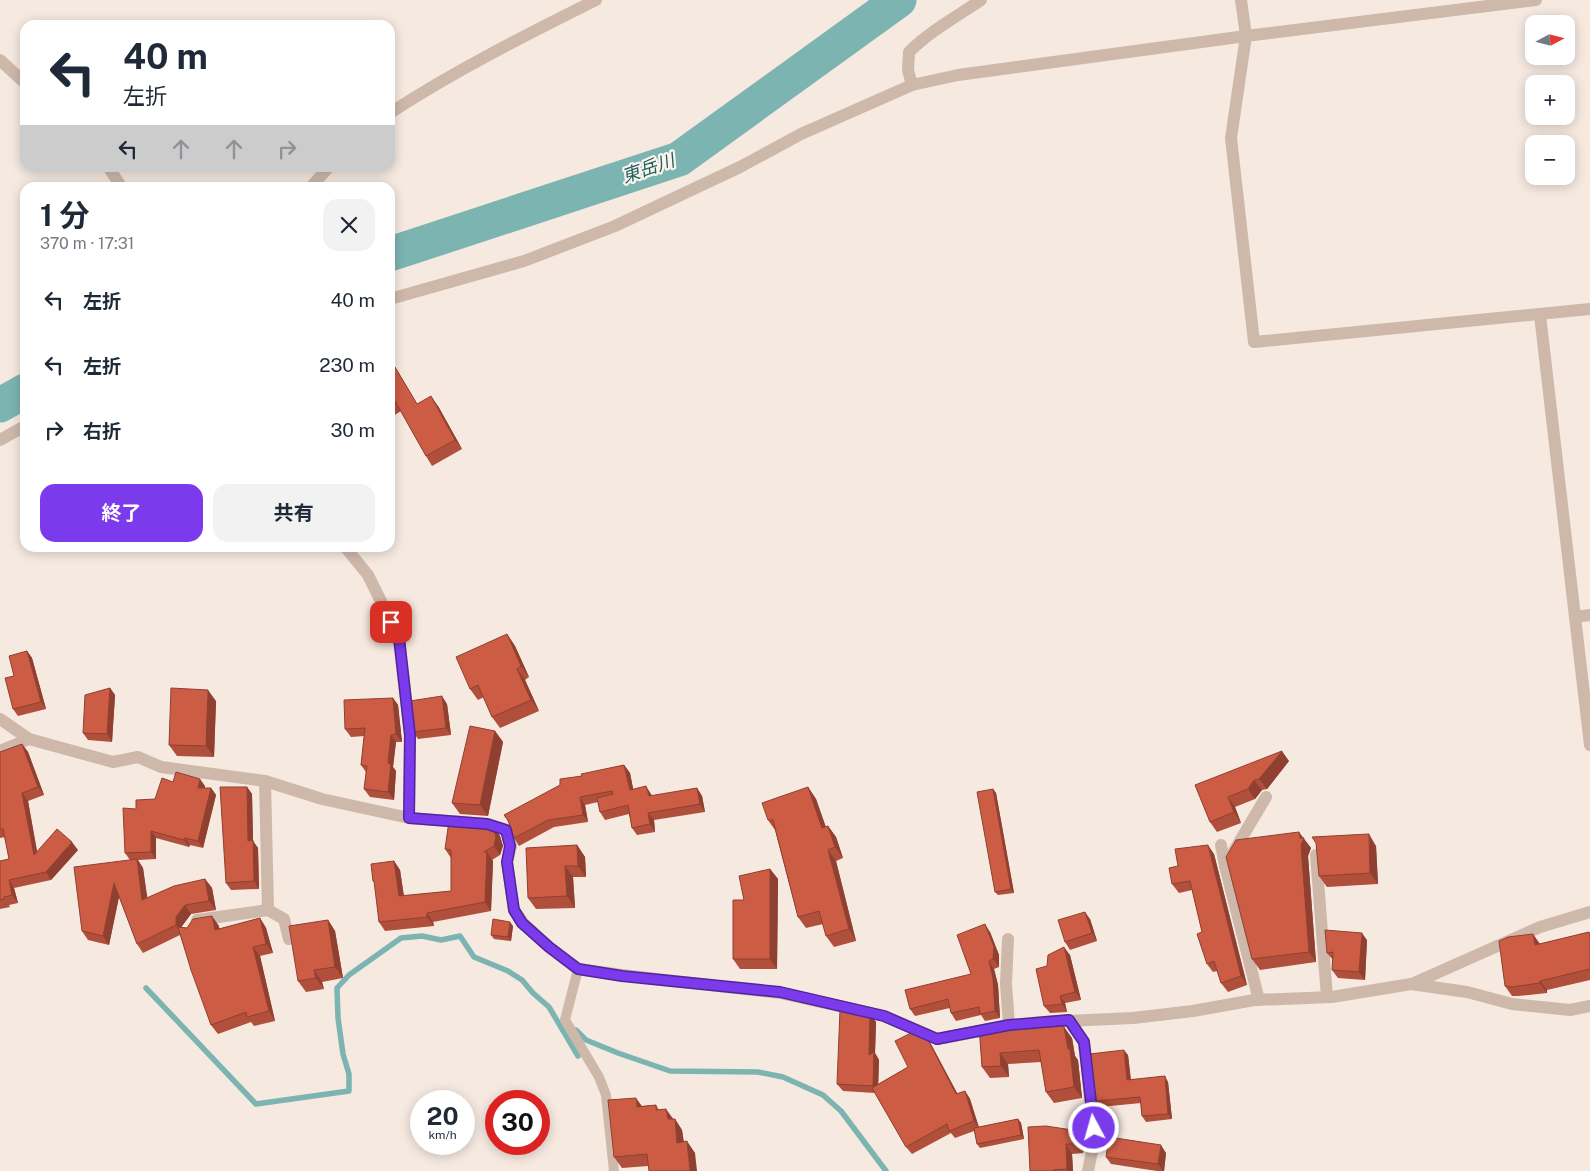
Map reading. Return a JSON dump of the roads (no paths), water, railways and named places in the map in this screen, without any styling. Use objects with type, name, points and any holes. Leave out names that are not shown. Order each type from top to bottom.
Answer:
[{"type":"street","points":[[395,110],[430,87],[596,0]]},
{"type":"street","points":[[912,86],[908,70],[909,52],[938,28],[981,0]]},
{"type":"street","points":[[1241,0],[1246,36],[1230,138],[1254,342],[1590,309]]},
{"type":"street","points":[[395,298],[524,261],[615,226],[740,167],[801,134],[912,86],[958,75],[1246,36],[1536,0]]},
{"type":"street","points":[[0,60],[20,78]]},
{"type":"street","points":[[315,182],[324,172]]},
{"type":"street","points":[[1540,315],[1590,745]]},
{"type":"street","points":[[0,440],[20,429]]},
{"type":"street","points":[[349,552],[368,575],[399,638],[410,735],[409,818]]},
{"type":"street","points":[[1575,617],[1590,615]]},
{"type":"street","points":[[0,719],[29,739],[113,762],[138,757],[161,767],[265,781],[322,799],[409,818],[487,824],[506,830],[510,846],[507,862],[514,910],[522,923],[578,969],[622,976],[780,992],[884,1016],[937,1039],[1013,1025],[1006,984],[1008,939]]},
{"type":"street","points":[[0,751],[29,739]]},
{"type":"street","points":[[265,781],[268,910]]},
{"type":"street","points":[[1225,866],[1266,797]]},
{"type":"street","points":[[1221,845],[1259,1000]]},
{"type":"street","points":[[1316,854],[1327,997]]},
{"type":"street","points":[[189,930],[195,921],[268,910],[284,918],[289,939]]},
{"type":"street","points":[[1035,1023],[1133,1018],[1193,1011],[1259,1000],[1327,997],[1410,984],[1540,927],[1590,912]]},
{"type":"street","points":[[1410,984],[1467,992],[1512,1004],[1570,1010],[1590,1006]]},
{"type":"street","points":[[1069,1020],[1084,1042],[1094,1128],[1094,1142],[1088,1171]]},
{"type":"lane","points":[[578,969],[565,1020],[599,1077],[606,1095],[614,1171]]},
{"type":"waterway","name":"東岳川","points":[[395,252],[679,159],[899,0]]},
{"type":"waterway","name":"東岳川","points":[[0,405],[20,394]]},
{"type":"waterway","points":[[146,988],[256,1104],[349,1091],[349,1074],[343,1054],[338,1018],[337,988],[349,975],[401,938],[422,936],[441,940],[460,936],[474,957],[508,971],[522,980],[549,1007],[578,1056]]},
{"type":"waterway","points":[[570,1030],[576,1030],[586,1040],[670,1071],[758,1072],[783,1077],[823,1095],[841,1111],[886,1171]]}]
